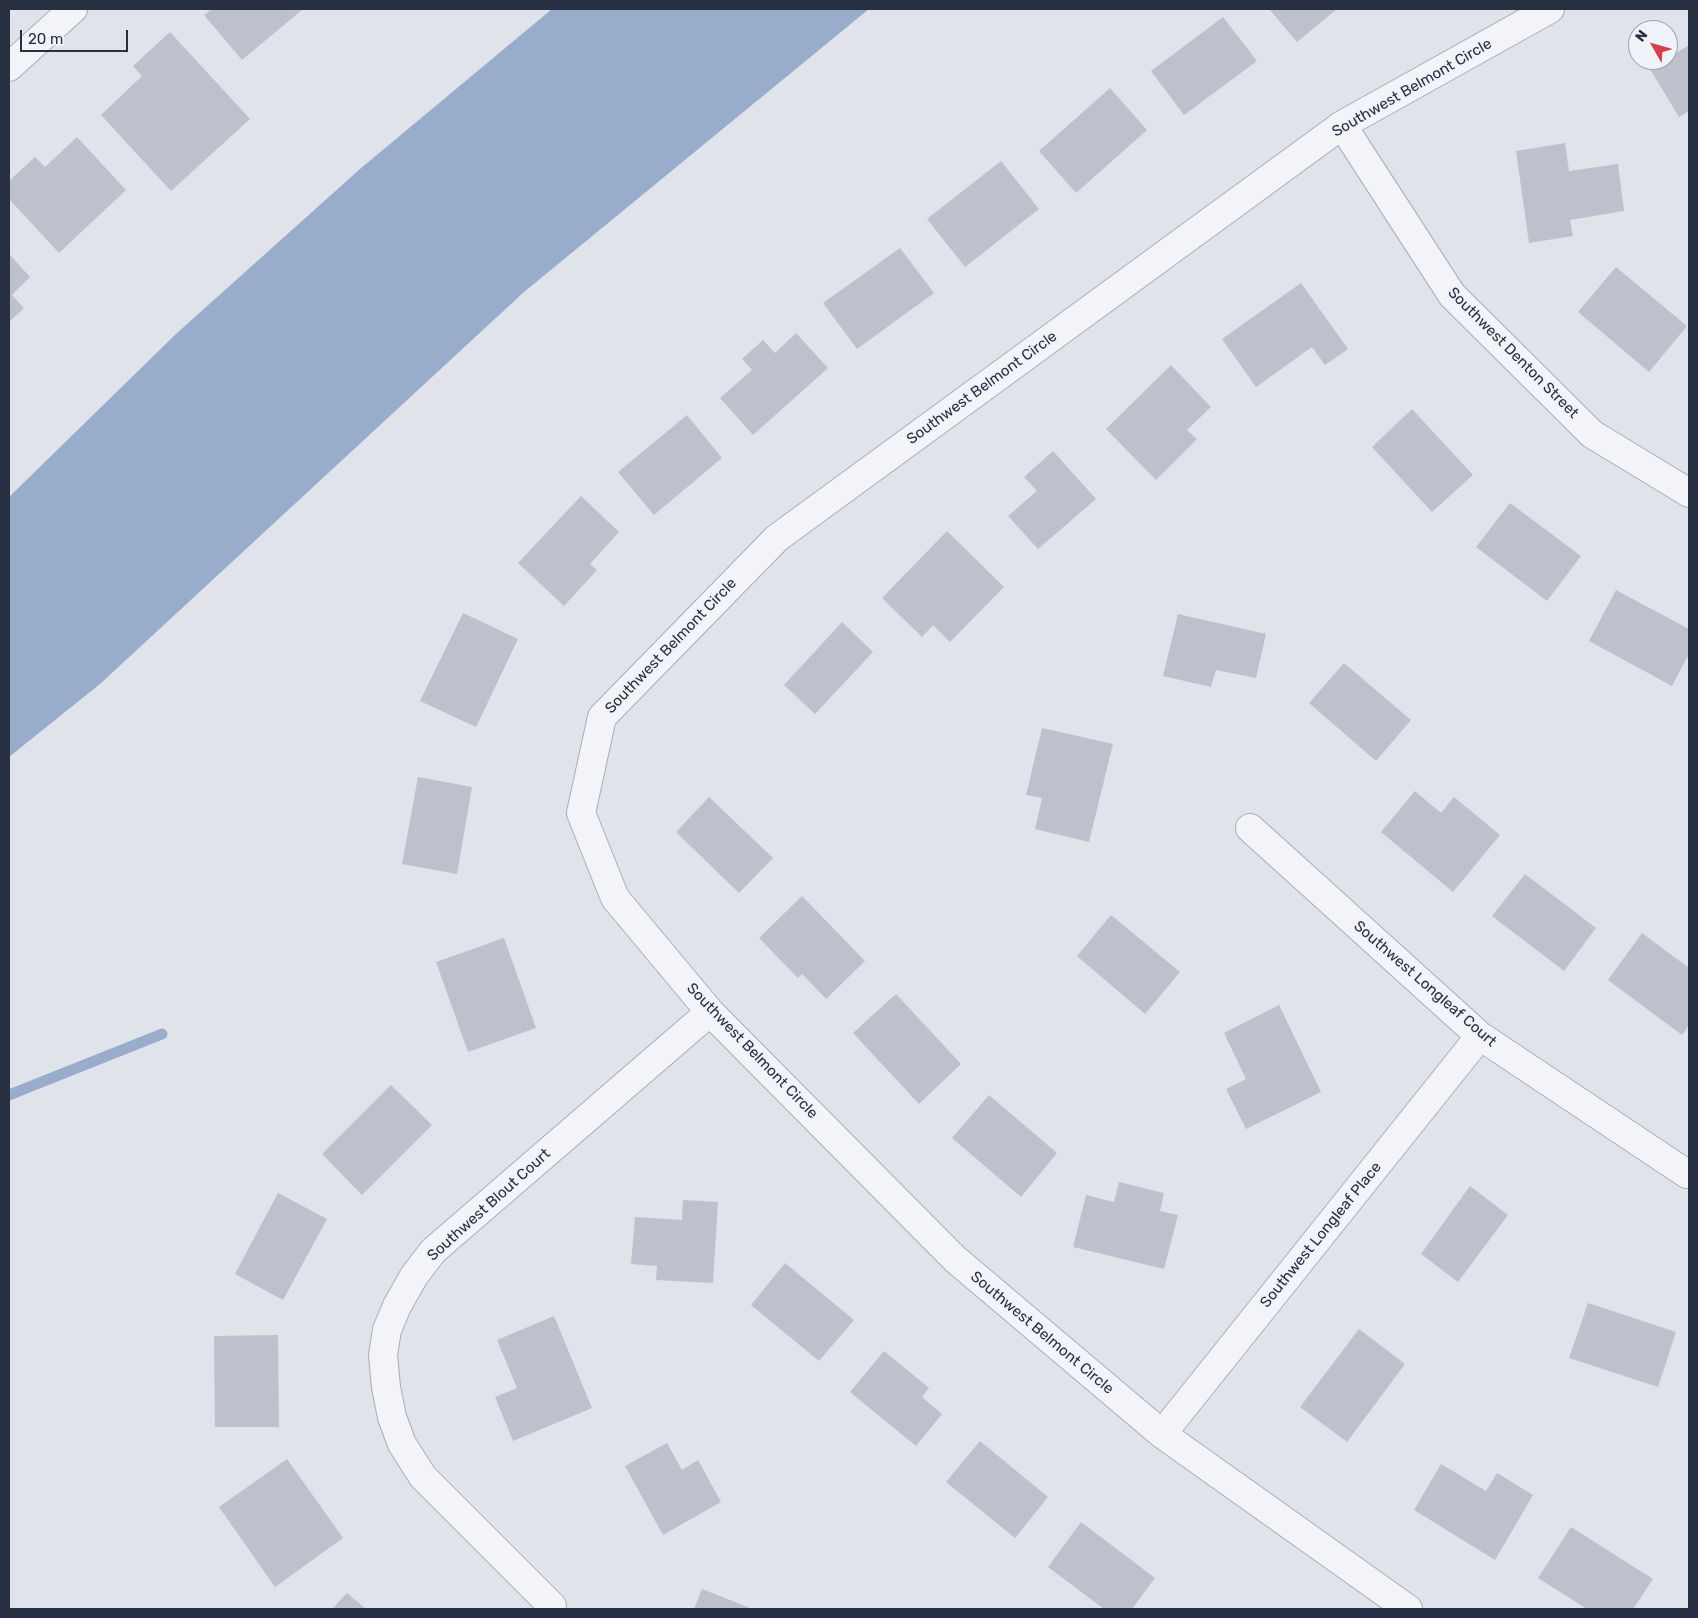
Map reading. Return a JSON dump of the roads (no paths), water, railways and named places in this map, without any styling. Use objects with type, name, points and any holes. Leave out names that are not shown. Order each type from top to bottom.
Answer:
[{"type":"street","points":[[9,68],[73,9]]},
{"type":"street","name":"Southwest Belmont Circle","points":[[1408,1609],[1162,1434],[955,1259],[710,1012],[616,898],[581,813],[602,717],[777,538],[1342,126],[1550,9]]},
{"type":"street","name":"Southwest Denton Street","points":[[1342,126],[1452,295],[1592,434],[1689,493]]},
{"type":"street","name":"Southwest Longleaf Court","points":[[1250,828],[1480,1036],[1687,1174]]},
{"type":"street","name":"Southwest Blout Court","points":[[552,1606],[423,1477],[402,1444],[392,1416],[386,1387],[383,1355],[387,1330],[397,1306],[414,1276],[433,1252],[710,1012]]},
{"type":"street","name":"Southwest Longleaf Place","points":[[1162,1434],[1480,1036]]},
{"type":"water","points":[[552,9],[869,9],[524,292],[100,684],[9,757],[9,497],[177,333],[360,169]]},
{"type":"waterway","points":[[9,1095],[162,1034]]}]
